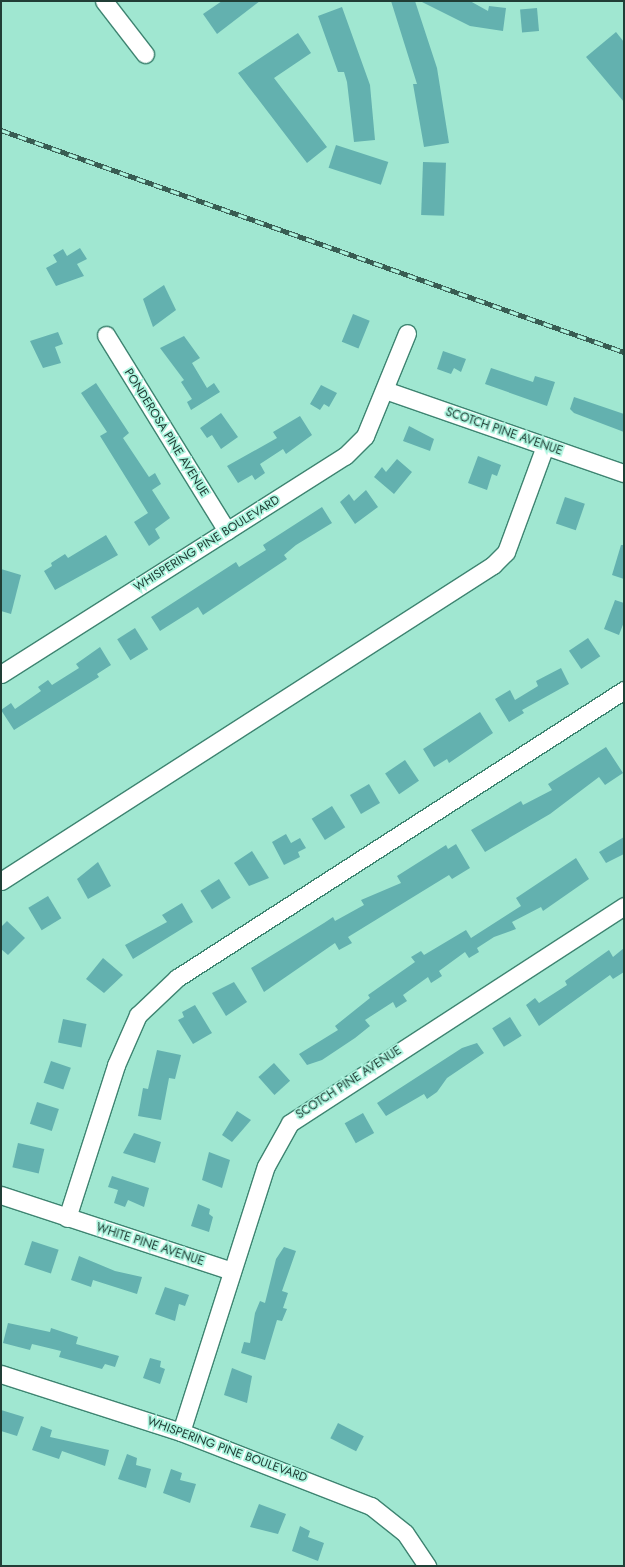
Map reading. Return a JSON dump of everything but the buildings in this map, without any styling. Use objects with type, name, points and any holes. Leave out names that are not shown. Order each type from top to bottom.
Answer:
[{"type":"street","points":[[104,1],[145,54]]},
{"type":"street","name":"WHISPERING PINE BOULEVARD","points":[[1,674],[345,456],[365,436],[407,333]]},
{"type":"street","name":"PONDEROSA PINE AVENUE","points":[[106,335],[227,532]]},
{"type":"street","name":"SCOTCH PINE AVENUE","points":[[385,390],[624,473]]},
{"type":"street","points":[[1,880],[494,565],[506,552],[545,446]]},
{"type":"street","points":[[67,1218],[116,1065],[138,1015],[177,978],[624,690]]},
{"type":"street","name":"SCOTCH PINE AVENUE","points":[[181,1432],[266,1166],[290,1123],[624,906]]},
{"type":"street","name":"WHITE PINE AVENUE","points":[[1,1196],[232,1271]]},
{"type":"street","name":"WHISPERING PINE BOULEVARD","points":[[1,1374],[181,1432],[371,1506],[405,1533],[427,1566]]},
{"type":"railway","points":[[1,130],[624,352]]}]
